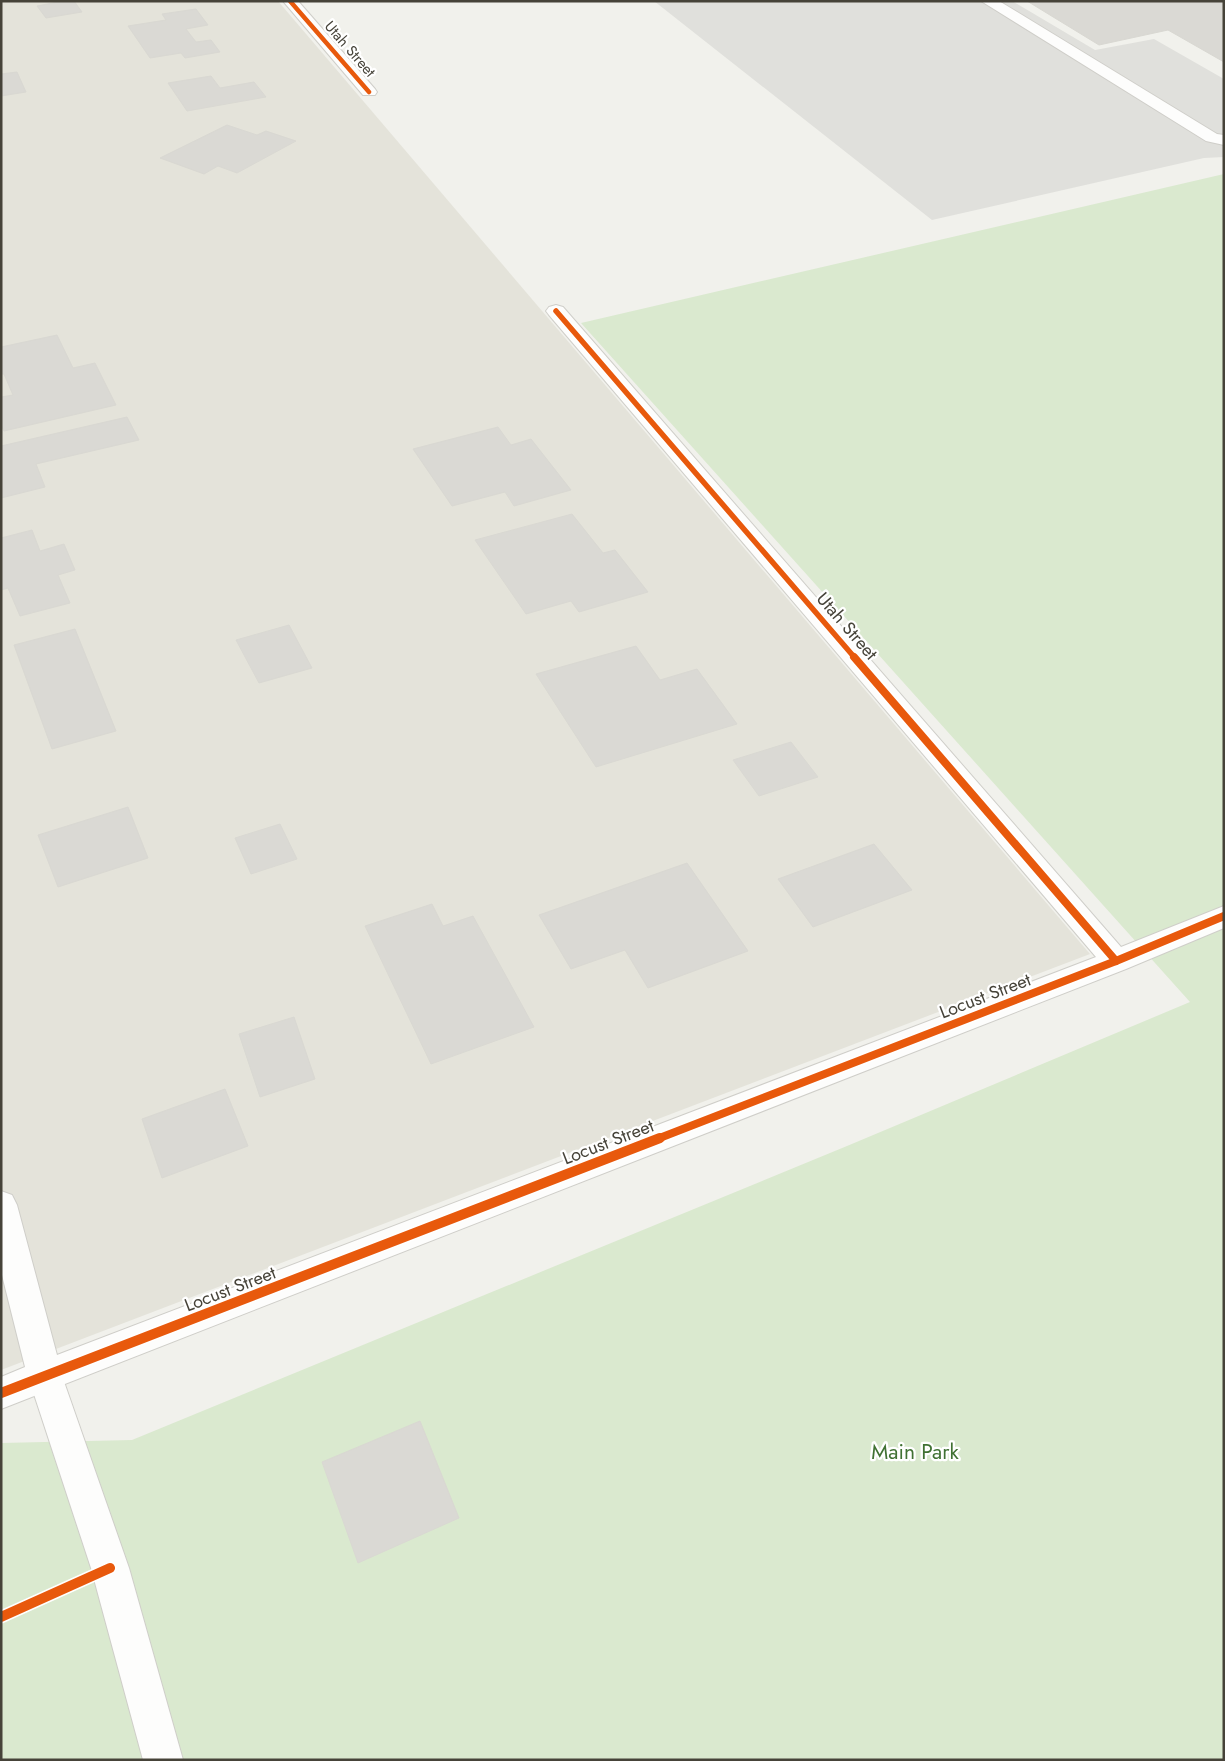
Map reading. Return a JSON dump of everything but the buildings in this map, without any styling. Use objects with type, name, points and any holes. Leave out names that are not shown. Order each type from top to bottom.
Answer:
[{"type":"street","name":"Utah Street","points":[[290,1],[369,92]]},
{"type":"street","points":[[988,1],[1212,138],[1224,140]]},
{"type":"street","name":"Utah Street","points":[[556,311],[1116,961]]},
{"type":"street","name":"Locust Street","points":[[1,1393],[1116,961],[1224,916]]},
{"type":"street","points":[[1,1205],[45,1376],[110,1568],[163,1760]]},
{"type":"shaded area","points":[[1,1],[278,1],[1090,954],[1,1370]]},
{"type":"shaded area","points":[[654,1],[1012,1],[1095,50],[1154,39],[1224,79],[1224,157],[1204,158],[932,220]]},
{"type":"green space","name":"Main Park","points":[[1224,174],[1224,1760],[1,1760],[1,1443],[132,1440],[847,1146],[1190,1002],[581,323]]},
{"type":"cycle path","points":[[290,1],[369,92]]},
{"type":"cycle path","points":[[556,311],[1116,961]]},
{"type":"cycle path","points":[[1,1393],[1116,961],[1224,916]]},
{"type":"cycle path","points":[[1,1617],[110,1568]]}]
